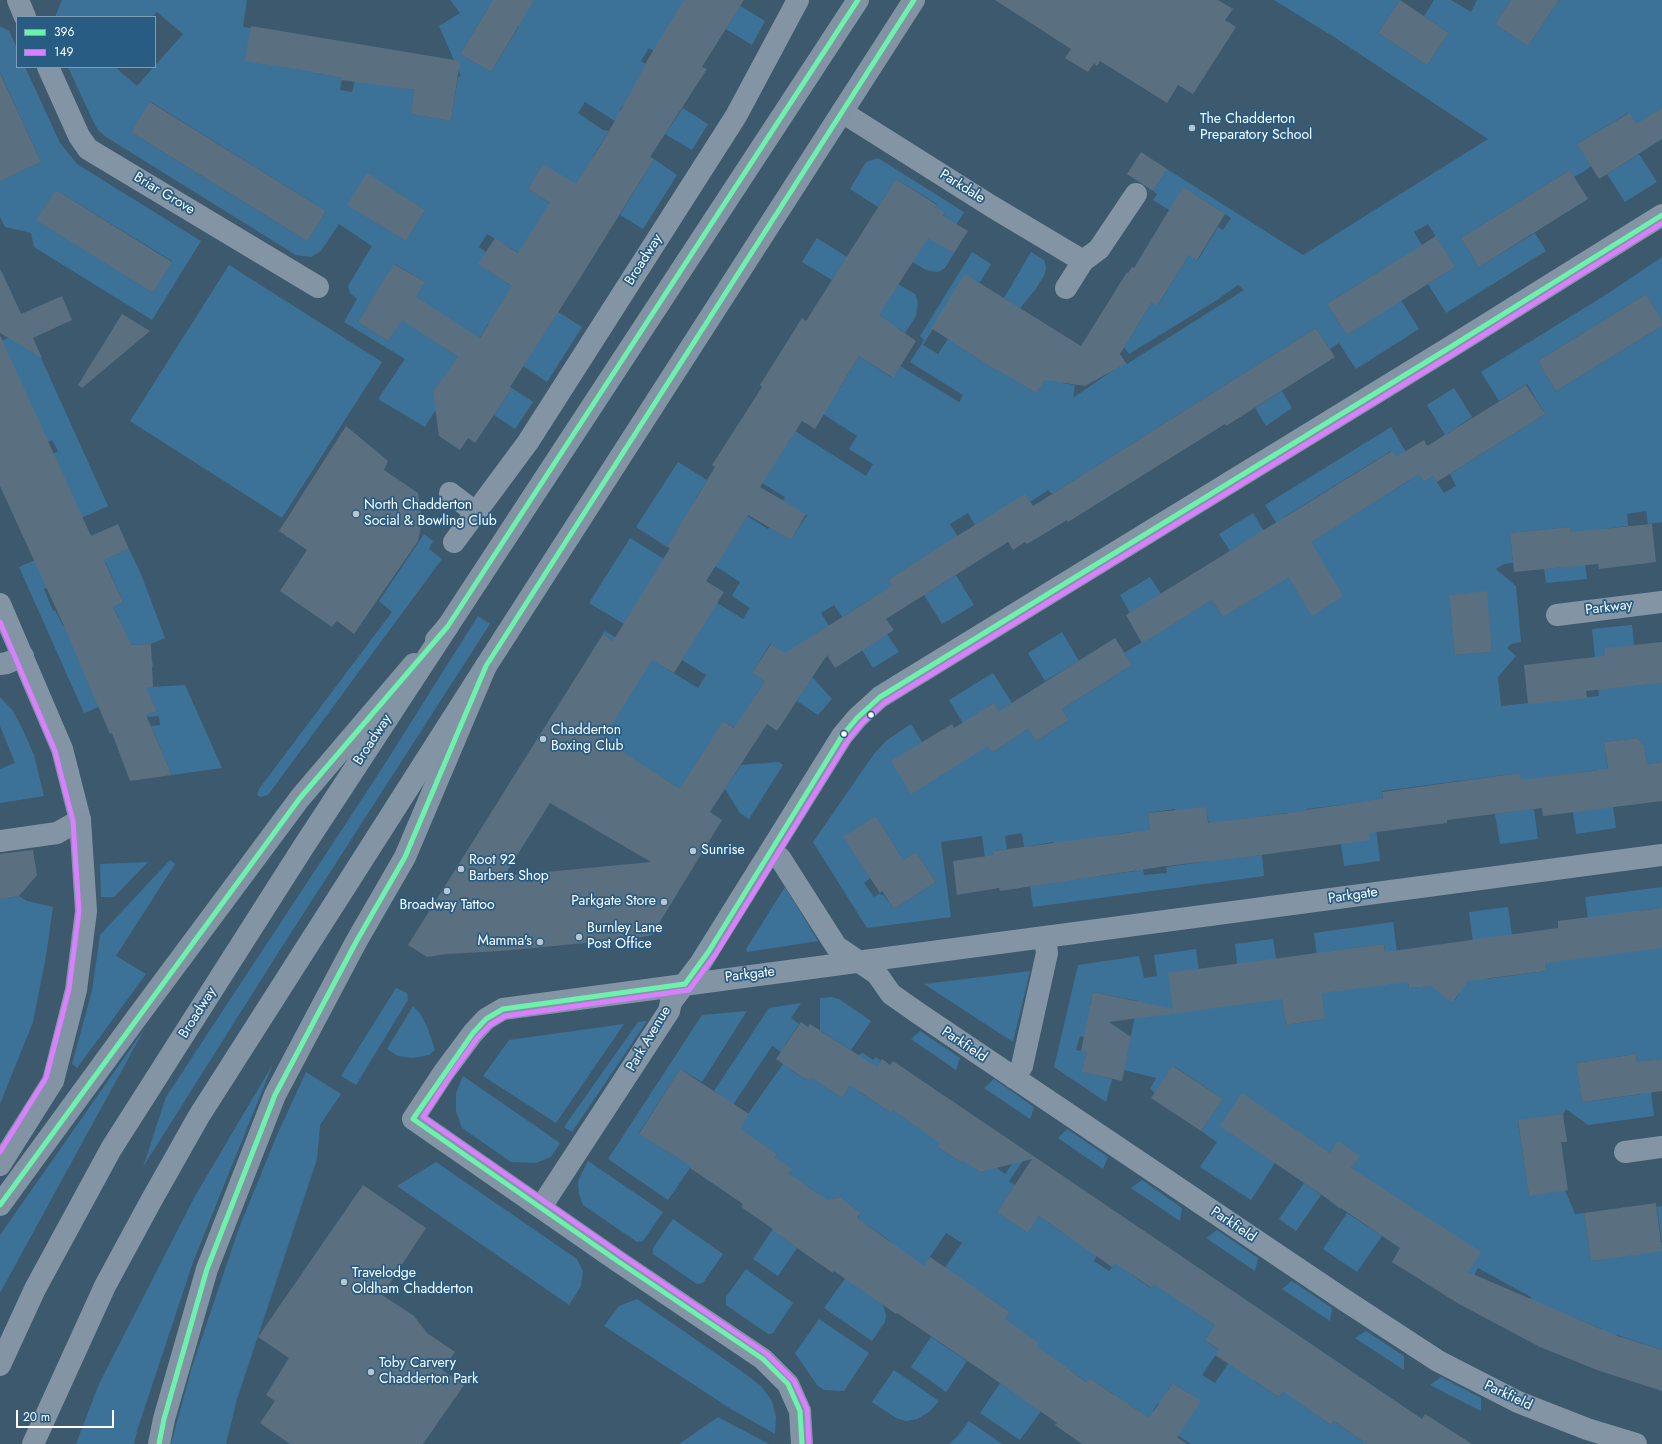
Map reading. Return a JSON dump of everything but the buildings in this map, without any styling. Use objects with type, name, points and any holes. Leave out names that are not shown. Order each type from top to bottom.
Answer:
[{"type":"highway","name":"Broadway","points":[[448,626],[858,0]]},
{"type":"highway","points":[[159,1444],[164,1419],[207,1269],[275,1095],[356,942],[405,857],[486,666],[914,0]]},
{"type":"highway","points":[[0,1205],[139,1014],[300,798],[448,626]]},
{"type":"highway","points":[[0,1165],[53,1081],[76,990],[86,911],[80,820]]},
{"type":"main road","points":[[18,0],[25,16]]},
{"type":"main road","name":"Broadway","points":[[454,542],[528,442],[736,116],[798,0]]},
{"type":"main road","name":"Briar Grove","points":[[48,68],[79,136],[88,149],[318,287]]},
{"type":"main road","name":"Parkdale","points":[[842,112],[991,206],[1083,261]]},
{"type":"main road","points":[[1066,288],[1083,261],[1099,250],[1136,194]]},
{"type":"main road","name":"Park Avenue","points":[[541,1207],[669,1011],[671,1002],[700,964],[842,736],[857,718],[880,697],[1443,352],[1662,215]]},
{"type":"main road","points":[[450,493],[475,512]]},
{"type":"main road","name":"Parkway","points":[[1557,615],[1662,602]]},
{"type":"main road","points":[[0,604],[62,749],[80,820],[57,833],[0,841]]},
{"type":"main road","name":"Broadway","points":[[0,1365],[35,1289],[120,1136],[298,856],[448,626]]},
{"type":"main road","points":[[0,664],[7,663],[23,656]]},
{"type":"main road","points":[[33,1444],[105,1286],[199,1116],[486,666]]},
{"type":"main road","points":[[771,852],[780,858],[836,946],[858,961]]},
{"type":"main road","name":"Parkgate","points":[[541,1207],[413,1119],[444,1072],[473,1033],[486,1019],[504,1009],[1662,855]]},
{"type":"main road","points":[[1014,1078],[1022,1066],[1047,953],[1045,937]]},
{"type":"main road","name":"Parkfield","points":[[858,961],[876,974],[891,994],[900,1001],[1438,1361],[1518,1402],[1587,1429],[1636,1444]]},
{"type":"main road","points":[[1625,1152],[1662,1147]]},
{"type":"main road","points":[[541,1207],[763,1359],[788,1384],[800,1411],[802,1444]]},
{"type":"shaded area","points":[[62,0],[247,0],[243,27],[251,28],[315,71],[315,73],[342,78],[340,90],[352,92],[355,80],[413,90],[411,114],[451,121],[458,77],[461,76],[439,26],[460,13],[450,0],[686,0],[673,63],[649,48],[641,61],[656,70],[626,106],[623,105],[620,110],[635,120],[629,130],[585,102],[578,113],[603,130],[609,131],[593,156],[606,164],[586,195],[543,165],[528,189],[551,204],[519,253],[487,234],[479,247],[486,252],[479,264],[513,287],[495,328],[488,324],[479,339],[444,315],[445,331],[437,343],[467,363],[433,392],[434,399],[440,403],[425,427],[378,399],[405,359],[344,322],[357,299],[350,293],[348,286],[372,246],[339,224],[321,251],[311,257],[296,255],[106,137],[98,130],[68,68],[116,68],[137,86],[153,68],[156,68],[156,65],[183,34],[157,12],[153,16],[55,16]],"holes":[[[488,8],[519,26],[491,72],[460,54]],[[151,102],[326,211],[307,241],[131,132]],[[367,174],[425,210],[406,241],[348,205]],[[395,264],[425,282],[388,341],[358,322]]]},
{"type":"shaded area","points":[[1274,0],[1400,0],[1378,33],[1427,65],[1449,33],[1424,16],[1434,0],[1451,0],[1471,12],[1477,0],[1511,0],[1495,24],[1528,46],[1559,0],[1662,0],[1662,108],[1651,115],[1648,144],[1628,113],[1577,144],[1591,166],[1583,172],[1574,177],[1570,170],[1461,238],[1479,267],[1535,233],[1546,251],[1446,313],[1428,284],[1455,267],[1428,224],[1414,232],[1422,245],[1327,304],[1347,335],[1401,300],[1419,329],[1356,369],[1339,343],[1330,349],[1316,328],[1052,494],[1048,490],[1030,502],[1025,495],[975,525],[968,513],[950,524],[958,537],[888,580],[901,600],[882,612],[873,598],[842,617],[834,605],[821,613],[829,626],[814,635],[827,656],[820,662],[814,672],[770,644],[752,673],[765,681],[746,710],[759,719],[748,736],[723,721],[707,806],[589,731],[637,656],[603,634],[605,631],[698,688],[706,675],[682,660],[691,645],[677,637],[703,594],[743,619],[750,608],[732,596],[740,582],[715,566],[747,516],[768,529],[769,527],[791,540],[807,515],[783,501],[785,497],[762,483],[795,431],[866,476],[873,464],[849,449],[857,436],[820,412],[840,388],[859,356],[892,378],[900,366],[959,402],[963,395],[910,362],[924,340],[920,336],[972,252],[991,264],[980,282],[976,281],[970,290],[933,329],[923,345],[938,354],[948,339],[997,371],[1005,359],[1010,377],[1036,393],[1061,354],[1066,359],[1062,383],[1075,385],[1073,398],[1125,362],[1127,364],[1244,290],[1238,285],[1217,300],[1129,354],[1114,333],[1100,320],[1130,338],[1152,302],[1158,305],[1189,255],[1198,260],[1218,227],[1223,230],[1231,218],[1194,194],[1180,217],[1153,200],[1157,194],[1153,191],[1167,169],[1303,255],[1488,139],[1334,37]]},
{"type":"shaded area","points":[[740,6],[765,21],[752,45],[726,29]]},
{"type":"shaded area","points":[[0,26],[9,31],[16,46],[16,68],[25,68],[60,143],[77,164],[201,241],[152,320],[34,247],[31,233],[5,227],[0,217],[0,160],[8,177],[41,162],[0,72]],"holes":[[[56,190],[172,261],[153,293],[37,220]]]},
{"type":"shaded area","points":[[683,108],[708,124],[692,150],[665,134]]},
{"type":"shaded area","points":[[1639,154],[1657,182],[1625,202],[1607,174]]},
{"type":"shaded area","points":[[878,158],[964,212],[943,246],[954,253],[945,268],[938,272],[926,270],[904,257],[936,228],[945,214],[935,207],[937,204],[896,179],[878,207],[850,189],[866,162]]},
{"type":"shaded area","points":[[654,159],[677,175],[643,229],[620,215]]},
{"type":"shaded area","points":[[817,238],[847,257],[832,280],[802,262]]},
{"type":"shaded area","points":[[1031,252],[1044,260],[1046,267],[1045,274],[1035,290],[1012,318],[1002,311],[1009,301],[1004,298]]},
{"type":"shaded area","points":[[1662,257],[1662,320],[1646,294],[1538,361],[1556,391],[1662,326],[1662,522],[1648,524],[1646,511],[1627,514],[1628,526],[1594,530],[1598,562],[1585,564],[1587,579],[1546,583],[1544,569],[1575,566],[1570,527],[1510,533],[1513,563],[1504,564],[1496,569],[1516,586],[1521,642],[1511,644],[1507,648],[1516,656],[1498,677],[1501,706],[1599,696],[1592,629],[1632,625],[1634,645],[1605,649],[1609,688],[1662,683],[1662,762],[1647,764],[1644,746],[1638,738],[1604,742],[1616,828],[1576,834],[1573,812],[1598,770],[1521,781],[1520,773],[1382,791],[1383,802],[1373,805],[1380,861],[1344,866],[1341,844],[1365,802],[1306,809],[1309,834],[1287,813],[1228,821],[1233,858],[1262,855],[1264,876],[1033,907],[1030,886],[1059,882],[1053,842],[1024,847],[1022,833],[1005,836],[1007,849],[994,851],[998,878],[988,880],[982,836],[941,842],[951,917],[867,928],[813,842],[874,754],[887,740],[911,724],[922,742],[973,740],[949,700],[993,673],[1012,703],[999,711],[994,703],[983,710],[975,725],[993,752],[1028,729],[1036,741],[1069,720],[1062,709],[1132,665],[1124,653],[1212,600],[1223,617],[1257,596],[1293,549],[1265,505],[1391,427],[1424,482],[1433,476],[1444,493],[1456,486],[1450,474],[1545,414],[1527,384],[1499,401],[1481,372],[1607,294]],"holes":[[[1391,451],[1410,480],[1301,547],[1284,517]],[[1486,592],[1492,652],[1455,655],[1449,595]],[[1206,808],[1215,860],[1166,867],[1167,873],[1144,875],[1138,833],[1150,831],[1148,813],[1175,809],[1178,827]],[[876,816],[903,860],[916,852],[936,882],[894,909],[883,894],[881,895],[880,893],[874,897],[864,883],[871,878]],[[1131,832],[1136,871],[1078,879],[1101,837]]]},
{"type":"shaded area","points":[[229,265],[382,362],[282,518],[130,421]]},
{"type":"shaded area","points":[[2,272],[108,506],[68,524],[53,454],[58,451],[52,440],[33,449],[0,342],[9,337],[0,273]]},
{"type":"shaded area","points":[[898,284],[915,294],[918,302],[916,316],[905,333],[900,329],[867,316]]},
{"type":"shaded area","points":[[558,312],[582,327],[547,382],[523,366]]},
{"type":"shaded area","points":[[512,388],[533,402],[515,429],[494,415]]},
{"type":"shaded area","points":[[1454,388],[1472,417],[1445,435],[1427,405]]},
{"type":"shaded area","points":[[1282,391],[1292,408],[1266,426],[1255,408]]},
{"type":"shaded area","points":[[678,462],[707,480],[696,498],[703,503],[680,526],[667,547],[636,527]]},
{"type":"shaded area","points":[[1253,513],[1264,531],[1230,551],[1219,534]]},
{"type":"shaded area","points":[[100,532],[111,557],[129,549],[141,574],[165,638],[151,644],[127,645],[152,660],[153,667],[148,668],[150,687],[185,685],[222,768],[172,775],[151,726],[160,725],[159,716],[148,717],[146,715],[157,711],[151,698],[99,707],[84,713],[19,567]],"holes":[[[106,563],[123,602],[113,607],[119,618],[96,629],[78,619],[63,626],[55,610],[53,611],[44,589]]]},
{"type":"shaded area","points":[[424,534],[433,541],[429,549],[442,559],[268,795],[261,797],[257,795],[259,789],[392,612],[379,601]]},
{"type":"shaded area","points":[[630,538],[664,559],[624,624],[589,603]]},
{"type":"shaded area","points":[[956,575],[974,605],[942,624],[924,595]]},
{"type":"shaded area","points":[[1150,577],[1161,594],[1130,613],[1120,595]]},
{"type":"shaded area","points":[[478,616],[490,624],[278,953],[143,1167],[166,1097],[381,770]]},
{"type":"shaded area","points":[[1062,632],[1079,661],[1045,681],[1028,653]]},
{"type":"shaded area","points":[[887,634],[899,652],[873,668],[862,650]]},
{"type":"shaded area","points":[[812,677],[832,699],[818,715],[797,701]]},
{"type":"shaded area","points":[[0,697],[13,711],[34,755],[44,796],[0,803],[0,769],[15,763],[0,726]]},
{"type":"shaded area","points":[[779,762],[783,765],[749,819],[740,813],[725,789],[741,765]]},
{"type":"shaded area","points":[[1534,809],[1538,839],[1500,844],[1495,814]]},
{"type":"shaded area","points":[[170,860],[175,864],[116,956],[146,974],[77,1068],[72,1064],[92,991],[100,935]]},
{"type":"shaded area","points":[[148,862],[114,897],[101,897],[100,864]]},
{"type":"shaded area","points":[[785,887],[818,941],[747,952],[746,949]]},
{"type":"shaded area","points":[[1662,887],[1662,908],[1637,911],[1662,948],[1662,1059],[1647,1061],[1654,1116],[1588,1125],[1566,1109],[1563,1114],[1518,1121],[1529,1195],[1565,1190],[1575,1214],[1584,1213],[1591,1261],[1611,1258],[1611,1250],[1662,1242],[1662,1350],[1617,1335],[1608,1364],[1601,1332],[1602,1329],[1546,1306],[1522,1315],[1531,1297],[1478,1268],[1458,1303],[1361,1175],[1340,1209],[1330,1201],[1359,1156],[1330,1153],[1301,1134],[1284,1149],[1251,1200],[1200,1167],[1217,1142],[1201,1131],[1223,1099],[1174,1066],[1155,1093],[1150,1089],[1156,1078],[1124,1070],[1138,1001],[1093,992],[1090,1005],[1097,1006],[1090,1038],[1080,1036],[1076,1050],[1087,1052],[1083,1072],[1112,1079],[1106,1102],[1054,1067],[1078,965],[1139,956],[1144,978],[1157,976],[1154,955],[1196,949],[1199,970],[1241,995],[1235,944],[1273,939],[1286,1025],[1325,1019],[1314,933],[1393,922],[1397,953],[1404,953],[1409,988],[1442,985],[1449,1000],[1455,1000],[1459,994],[1456,982],[1474,950],[1469,912],[1508,907],[1512,935],[1487,979],[1546,971],[1542,941],[1588,917],[1585,897]],"holes":[[[1384,944],[1386,955],[1325,952]],[[1636,1054],[1642,1094],[1582,1102],[1576,1063]],[[1266,1110],[1292,1127],[1270,1159]]]},
{"type":"shaded area","points":[[19,896],[27,901],[53,907],[46,956],[33,1022],[0,1104],[0,899]]},
{"type":"shaded area","points":[[1030,971],[1013,1042],[924,984]]},
{"type":"shaded area","points":[[396,988],[407,993],[408,1000],[356,1085],[341,1076]]},
{"type":"shaded area","points":[[831,997],[839,999],[871,1021],[851,1050],[820,1030],[820,998]]},
{"type":"shaded area","points":[[801,1003],[791,1018],[799,1024],[785,1045],[800,1055],[791,1070],[808,1081],[811,1077],[842,1098],[864,1064],[856,1059],[858,1055],[863,1053],[873,1060],[876,1057],[881,1061],[860,1092],[891,1113],[893,1110],[931,1136],[948,1112],[953,1116],[942,1132],[946,1135],[938,1147],[962,1163],[971,1151],[975,1153],[971,1159],[972,1166],[980,1172],[987,1170],[991,1164],[1005,1174],[1018,1155],[1024,1159],[1009,1181],[1015,1185],[997,1212],[1028,1233],[1039,1216],[1066,1235],[1075,1221],[1081,1224],[1093,1207],[1098,1210],[1082,1233],[1093,1241],[1089,1246],[1099,1252],[1094,1261],[1109,1271],[1118,1259],[1135,1271],[1132,1275],[1151,1288],[1163,1271],[1175,1280],[1167,1292],[1215,1325],[1205,1340],[1218,1350],[1251,1303],[1252,1305],[1231,1336],[1268,1361],[1254,1381],[1279,1397],[1307,1356],[1319,1364],[1305,1385],[1316,1392],[1309,1403],[1320,1410],[1317,1415],[1331,1425],[1334,1421],[1367,1444],[1191,1444],[1177,1435],[1194,1411],[1182,1404],[1189,1393],[1173,1383],[1167,1391],[1170,1393],[1162,1405],[1158,1403],[1153,1411],[1158,1414],[1153,1421],[1128,1404],[1124,1410],[1111,1401],[1115,1395],[1089,1378],[1086,1382],[1070,1370],[1067,1374],[1061,1371],[1063,1368],[1035,1349],[1038,1343],[1016,1328],[993,1360],[982,1353],[1010,1312],[984,1294],[973,1309],[957,1298],[960,1294],[949,1286],[921,1327],[909,1319],[962,1243],[946,1233],[929,1258],[933,1260],[925,1272],[915,1266],[914,1267],[884,1247],[889,1240],[867,1225],[853,1245],[844,1238],[861,1213],[840,1197],[831,1199],[826,1207],[813,1199],[817,1193],[804,1184],[789,1203],[779,1196],[780,1194],[776,1191],[791,1169],[775,1157],[777,1154],[723,1120],[668,1200],[608,1159],[702,1015],[747,1011],[702,1082],[680,1069],[639,1133],[676,1157],[706,1110],[715,1115],[724,1101],[716,1096],[717,1093],[714,1091],[769,1008]],"holes":[[[772,1046],[788,1057],[741,1124],[727,1114]],[[1219,1350],[1232,1358],[1215,1383],[1202,1375]]]},
{"type":"shaded area","points":[[413,1006],[421,1015],[428,1029],[435,1050],[429,1055],[412,1058],[398,1056],[387,1049]]},
{"type":"shaded area","points":[[647,1021],[572,1132],[564,1127],[638,1022]]},
{"type":"shaded area","points":[[624,1024],[556,1123],[483,1076],[509,1040]]},
{"type":"shaded area","points":[[145,1028],[0,1293],[0,1235]]},
{"type":"shaded area","points":[[920,1031],[960,1058],[956,1070],[911,1039]]},
{"type":"shaded area","points":[[273,1064],[193,1262],[134,1444],[76,1444],[99,1384],[195,1196]]},
{"type":"shaded area","points":[[306,1072],[341,1094],[320,1125],[317,1159],[237,1399],[226,1444],[171,1444],[192,1367],[239,1228],[277,1135]]},
{"type":"shaded area","points":[[463,1076],[560,1143],[551,1157],[536,1163],[511,1162],[462,1128],[456,1111],[456,1093]]},
{"type":"shaded area","points":[[994,1079],[1034,1107],[1030,1119],[984,1088]]},
{"type":"shaded area","points":[[1067,1129],[1108,1157],[1103,1169],[1058,1138]]},
{"type":"shaded area","points":[[588,1161],[663,1212],[643,1241],[637,1242],[583,1205],[579,1194],[578,1181]]},
{"type":"shaded area","points":[[436,1162],[577,1259],[583,1271],[581,1286],[569,1305],[397,1186]]},
{"type":"shaded area","points":[[1142,1180],[1182,1208],[1180,1221],[1131,1188]]},
{"type":"shaded area","points":[[1304,1183],[1321,1195],[1296,1231],[1279,1219]]},
{"type":"shaded area","points":[[1662,1206],[1662,1242],[1657,1207]]},
{"type":"shaded area","points":[[1347,1213],[1382,1236],[1357,1272],[1323,1249]]},
{"type":"shaded area","points":[[673,1219],[723,1254],[703,1283],[697,1284],[653,1254],[653,1248]]},
{"type":"shaded area","points":[[772,1230],[797,1248],[778,1276],[753,1259]]},
{"type":"shaded area","points":[[1217,1230],[1258,1258],[1255,1271],[1206,1238]]},
{"type":"shaded area","points":[[746,1269],[793,1303],[773,1333],[768,1334],[726,1305],[726,1297]]},
{"type":"shaded area","points":[[847,1276],[883,1305],[886,1315],[885,1322],[872,1341],[824,1308]]},
{"type":"shaded area","points":[[1292,1281],[1332,1308],[1330,1321],[1282,1289]]},
{"type":"shaded area","points":[[637,1299],[761,1386],[772,1401],[776,1417],[775,1434],[731,1409],[604,1326],[619,1306]]},
{"type":"shaded area","points":[[819,1319],[869,1353],[844,1391],[824,1390],[817,1385],[795,1353]]},
{"type":"shaded area","points":[[1366,1331],[1404,1356],[1404,1370],[1355,1338]]},
{"type":"shaded area","points":[[931,1337],[967,1361],[946,1392],[911,1367]]},
{"type":"shaded area","points":[[894,1370],[939,1401],[929,1412],[917,1419],[906,1421],[896,1418],[872,1402]]},
{"type":"shaded area","points":[[1441,1377],[1481,1398],[1481,1411],[1430,1385]]},
{"type":"shaded area","points":[[1000,1383],[1041,1411],[1020,1440],[980,1413]]},
{"type":"shaded area","points":[[718,1417],[769,1444],[679,1444]]},
{"type":"shaded area","points":[[969,1421],[1002,1444],[949,1444],[958,1436]]},
{"type":"transit line","name":"396","points":[[0,1205],[300,798],[448,626],[858,0]]},
{"type":"transit line","name":"396","points":[[159,1444],[164,1419],[207,1269],[275,1095],[356,942],[405,857],[486,666],[914,0]]},
{"type":"transit line","name":"396","points":[[685,984],[709,951],[842,736],[857,718],[880,697],[1449,348],[1662,215]]},
{"type":"transit line","name":"149","points":[[809,1444],[807,1409],[794,1381],[767,1354],[423,1117],[450,1076],[478,1037],[490,1025],[505,1016],[689,990],[715,955],[848,740],[862,723],[884,703],[1453,354],[1662,223]]},
{"type":"transit line","name":"149","points":[[0,622],[55,751],[73,821],[79,911],[69,989],[46,1078],[0,1152]]},
{"type":"transit line","name":"396","points":[[413,1119],[473,1033],[486,1019],[503,1009],[685,984]]},
{"type":"transit line","name":"396","points":[[413,1119],[619,1262],[763,1359],[788,1384],[800,1411],[802,1444]]},
{"type":"place","name":"The Chadderton Preparatory School","points":[[1192,128]]},
{"type":"place","name":"North Chadderton Social & Bowling Club","points":[[356,514]]},
{"type":"place","name":"Chadderton Boxing Club","points":[[543,739]]},
{"type":"place","name":"Sunrise","points":[[693,851]]},
{"type":"place","name":"Root 92 Barbers Shop","points":[[461,869]]},
{"type":"place","name":"Broadway Tattoo","points":[[447,891]]},
{"type":"place","name":"Parkgate Store","points":[[664,902]]},
{"type":"place","name":"Burnley Lane Post Office","points":[[579,937]]},
{"type":"place","name":"Mamma's","points":[[540,942]]},
{"type":"place","name":"Travelodge Oldham Chadderton","points":[[344,1282]]},
{"type":"place","name":"Toby Carvery Chadderton Park","points":[[371,1372]]}]
